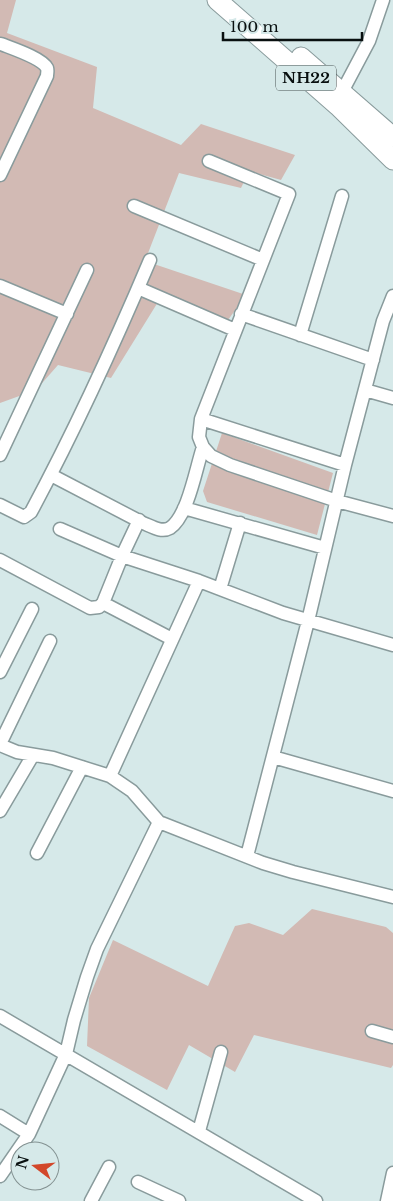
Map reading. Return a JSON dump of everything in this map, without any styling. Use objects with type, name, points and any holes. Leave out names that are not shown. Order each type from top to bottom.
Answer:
[{"type":"highway","name":"NH22","points":[[217,0],[331,100],[393,160]]},
{"type":"highway","name":"NH22","points":[[236,0],[393,137]]},
{"type":"street","points":[[342,92],[368,41],[383,0]]},
{"type":"street","points":[[0,175],[48,71],[46,66],[34,58],[1,44]]},
{"type":"street","points":[[209,160],[289,194],[201,419],[199,437],[203,447],[211,456],[230,465],[337,501],[393,516]]},
{"type":"street","points":[[300,335],[342,196]]},
{"type":"street","points":[[134,206],[263,260]]},
{"type":"street","points":[[0,505],[20,516],[28,516],[51,475],[118,335],[150,260]]},
{"type":"street","points":[[0,455],[87,270]]},
{"type":"street","points":[[0,286],[67,314]]},
{"type":"street","points":[[138,288],[235,330]]},
{"type":"street","points":[[247,856],[372,360],[393,296]]},
{"type":"street","points":[[241,314],[372,360]]},
{"type":"street","points":[[365,390],[393,398]]},
{"type":"street","points":[[201,419],[345,465]]},
{"type":"street","points":[[51,475],[139,520],[163,530],[170,528],[184,508],[203,447]]},
{"type":"street","points":[[184,508],[325,548]]},
{"type":"street","points":[[0,560],[95,609],[102,603],[139,520]]},
{"type":"street","points":[[220,589],[240,523]]},
{"type":"street","points":[[60,529],[122,556],[308,620],[393,645]]},
{"type":"street","points":[[110,776],[199,581]]},
{"type":"street","points":[[102,603],[172,639]]},
{"type":"street","points":[[0,672],[32,609]]},
{"type":"street","points":[[50,640],[0,745],[33,755],[53,758],[110,776],[132,791],[159,822],[293,872],[393,897]]},
{"type":"street","points":[[0,811],[33,755]]},
{"type":"street","points":[[272,758],[393,791]]},
{"type":"street","points":[[37,853],[82,767]]},
{"type":"street","points":[[0,1176],[29,1134],[66,1054],[74,1020],[97,949],[159,822]]},
{"type":"street","points":[[0,1016],[316,1201]]},
{"type":"street","points":[[372,1031],[393,1037]]},
{"type":"street","points":[[199,1131],[221,1052]]},
{"type":"street","points":[[0,1116],[29,1134]]},
{"type":"street","points":[[91,1201],[109,1167]]},
{"type":"street","points":[[387,1201],[393,1173]]},
{"type":"street","points":[[138,1182],[179,1201]]},
{"type":"shaded area","points":[[0,0],[16,0],[7,33],[97,67],[93,108],[181,145],[201,124],[295,155],[281,180],[249,171],[241,188],[179,173],[145,261],[246,295],[228,320],[158,302],[111,378],[58,365],[36,390],[0,403]]},
{"type":"shaded area","points":[[222,433],[333,473],[317,535],[207,502],[203,491]]},
{"type":"shaded area","points":[[312,909],[386,927],[393,933],[393,1065],[391,1068],[254,1035],[235,1072],[189,1045],[167,1090],[87,1046],[89,998],[113,940],[208,986],[235,926],[249,923],[283,935]]}]
